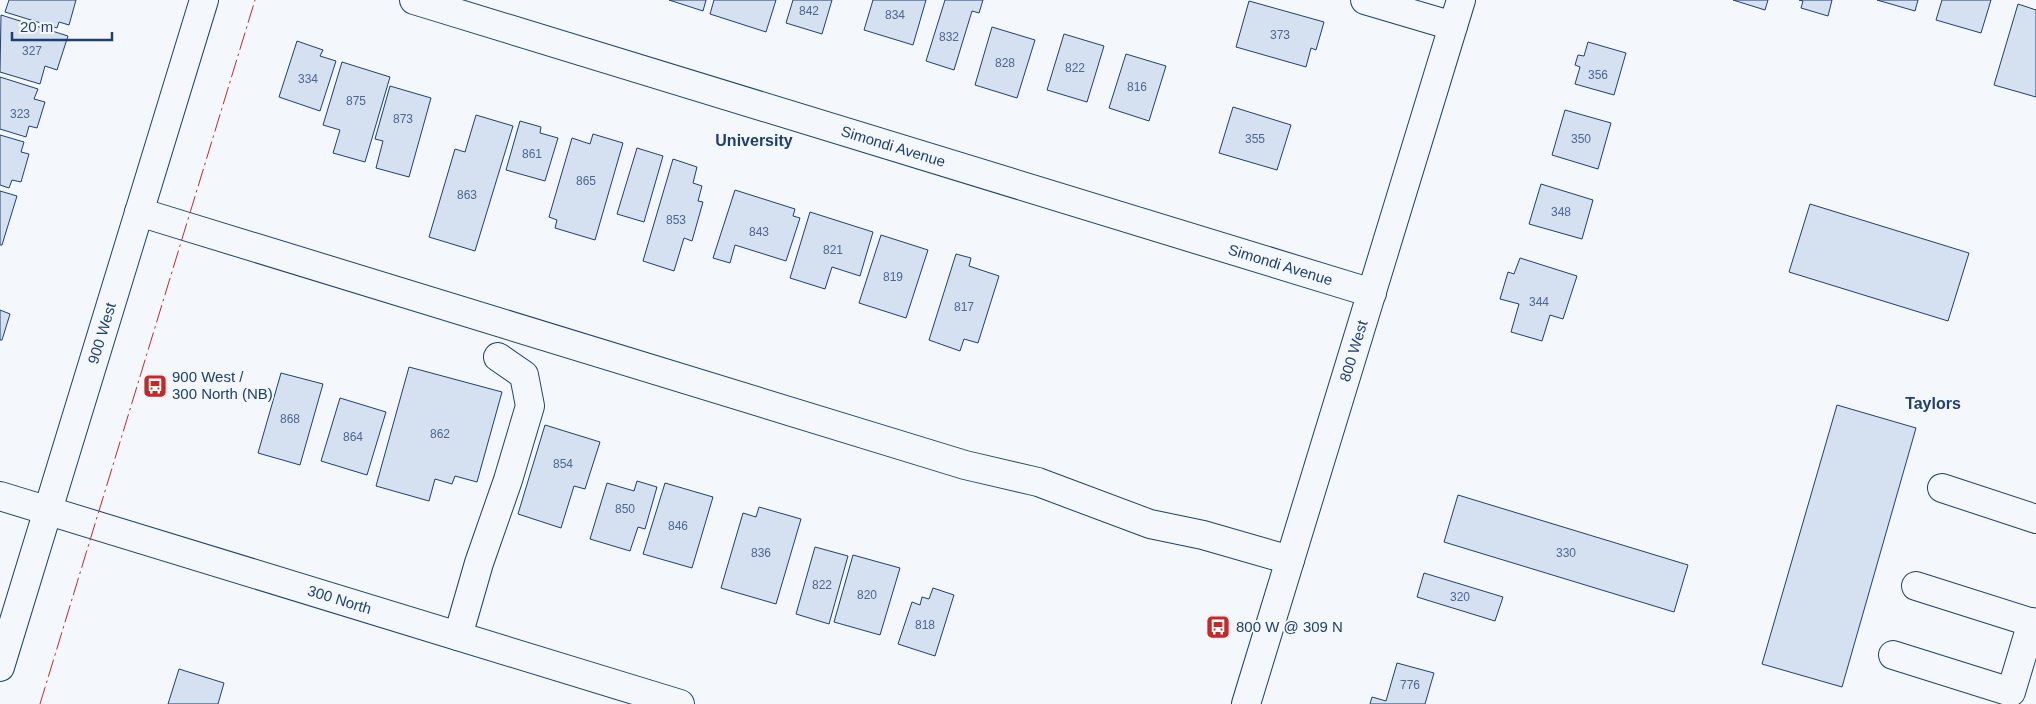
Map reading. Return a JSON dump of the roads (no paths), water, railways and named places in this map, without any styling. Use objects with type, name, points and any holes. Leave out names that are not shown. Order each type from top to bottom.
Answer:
[{"type":"street","name":"900 West","points":[[0,667],[204,0]]},
{"type":"street","name":"Simondi Avenue","points":[[414,0],[1372,293]]},
{"type":"street","points":[[1366,0],[1453,26]]},
{"type":"street","name":"800 West","points":[[1246,704],[1461,0]]},
{"type":"street","points":[[139,212],[965,465],[1038,482],[1150,524],[1203,535],[1290,560]]},
{"type":"street","points":[[458,636],[479,563],[508,480],[530,406],[524,376],[498,357]]},
{"type":"street","points":[[1942,488],[2036,519]]},
{"type":"street","name":"300 North","points":[[0,496],[680,704]]},
{"type":"street","points":[[1893,655],[2011,692],[2034,623],[1916,586]]},
{"type":"place","name":"900 West / 300 North (NB)","points":[[155,386]]},
{"type":"place","name":"800 W @ 309 N","points":[[1218,627]]},
{"type":"district","name":"University","points":[[754,140]]},
{"type":"district","name":"Taylors","points":[[1933,403]]}]
